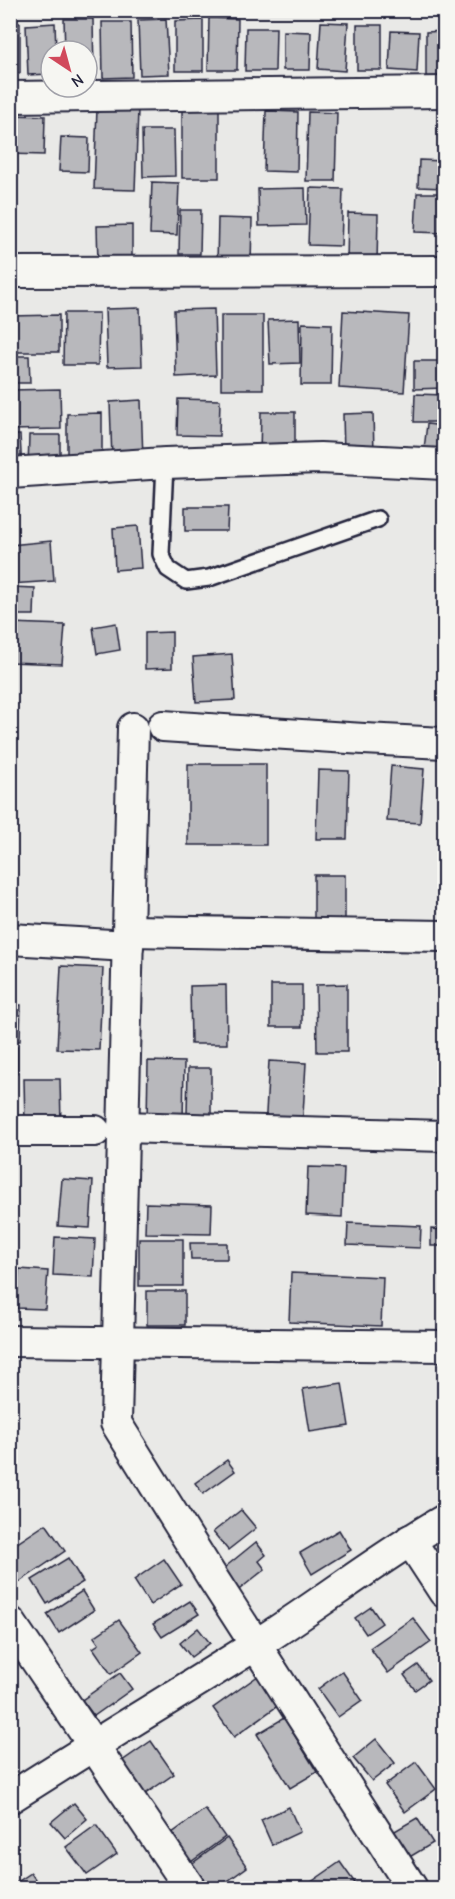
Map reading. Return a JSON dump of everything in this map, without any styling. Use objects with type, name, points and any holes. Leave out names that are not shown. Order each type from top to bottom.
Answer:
[{"type":"street","points":[[10,97],[444,92]]},
{"type":"street","points":[[10,272],[444,272]]},
{"type":"street","points":[[10,473],[165,463],[320,458],[444,464]]},
{"type":"street","points":[[163,726],[364,740],[444,743]]},
{"type":"street","points":[[133,728],[129,938],[109,1129],[119,1343],[116,1423],[412,1888]]},
{"type":"street","points":[[10,939],[444,936]]},
{"type":"street","points":[[10,1131],[109,1129],[444,1136]]},
{"type":"street","points":[[10,1341],[444,1346]]},
{"type":"street","points":[[10,1798],[256,1645],[410,1540],[444,1520]]},
{"type":"street","points":[[410,1540],[444,1592]]},
{"type":"street","points":[[10,1622],[190,1888]]},
{"type":"lane","points":[[165,463],[161,554],[168,569],[186,581],[208,578],[378,519]]},
{"type":"building","points":[[209,18],[238,19],[237,70],[208,70]]},
{"type":"building","points":[[64,19],[93,19],[93,39],[65,39]]},
{"type":"building","points":[[166,19],[169,74],[140,75],[138,20]]},
{"type":"building","points":[[203,20],[203,71],[175,71],[175,21]]},
{"type":"building","points":[[102,22],[131,22],[132,77],[103,78]]},
{"type":"building","points":[[321,22],[348,23],[345,71],[318,69]]},
{"type":"building","points":[[10,23],[20,23],[20,73],[10,73]]},
{"type":"building","points":[[55,23],[56,39],[39,39],[39,75],[28,75],[26,25]]},
{"type":"building","points":[[357,25],[382,25],[382,70],[357,70]]},
{"type":"building","points":[[246,28],[276,28],[275,71],[245,71]]},
{"type":"building","points":[[283,31],[311,32],[310,70],[283,70]]},
{"type":"building","points":[[391,31],[419,32],[417,72],[389,70]]},
{"type":"building","points":[[444,31],[444,79],[426,79],[426,32]]},
{"type":"building","points":[[97,109],[138,110],[135,190],[94,189]]},
{"type":"building","points":[[182,109],[219,109],[219,178],[182,178]]},
{"type":"building","points":[[266,111],[298,112],[297,172],[264,171]]},
{"type":"building","points":[[308,112],[337,113],[335,181],[306,181]]},
{"type":"building","points":[[10,115],[45,116],[44,155],[10,154]]},
{"type":"building","points":[[142,130],[174,130],[175,176],[143,177]]},
{"type":"building","points":[[61,137],[89,138],[88,172],[59,171]]},
{"type":"building","points":[[419,160],[444,161],[444,188],[418,187]]},
{"type":"building","points":[[152,182],[179,183],[177,235],[150,234]]},
{"type":"building","points":[[305,188],[306,225],[259,226],[258,189]]},
{"type":"building","points":[[310,188],[343,189],[341,246],[308,245]]},
{"type":"building","points":[[10,192],[16,192],[17,228],[10,228]]},
{"type":"building","points":[[417,193],[444,193],[444,233],[415,232]]},
{"type":"building","points":[[180,210],[201,210],[200,254],[179,254]]},
{"type":"building","points":[[348,213],[378,214],[377,263],[347,262]]},
{"type":"building","points":[[218,218],[252,219],[251,265],[217,264]]},
{"type":"building","points":[[132,225],[132,262],[98,263],[97,226]]},
{"type":"building","points":[[140,308],[142,366],[107,367],[105,309]]},
{"type":"building","points":[[214,309],[216,375],[176,377],[174,310]]},
{"type":"building","points":[[343,311],[409,315],[404,392],[339,388]]},
{"type":"building","points":[[64,313],[99,313],[98,365],[63,365]]},
{"type":"building","points":[[59,315],[59,352],[10,352],[10,316]]},
{"type":"building","points":[[221,315],[263,315],[263,389],[221,389]]},
{"type":"building","points":[[299,319],[300,363],[270,364],[268,320]]},
{"type":"building","points":[[302,323],[332,324],[331,385],[301,385]]},
{"type":"building","points":[[10,356],[29,356],[30,383],[10,383]]},
{"type":"building","points":[[414,361],[444,361],[444,388],[414,389]]},
{"type":"building","points":[[60,389],[61,429],[10,430],[10,390]]},
{"type":"building","points":[[415,394],[444,395],[444,422],[414,422]]},
{"type":"building","points":[[178,399],[220,400],[219,436],[177,435]]},
{"type":"building","points":[[141,400],[143,459],[112,460],[110,402]]},
{"type":"building","points":[[261,412],[295,412],[295,454],[260,454]]},
{"type":"building","points":[[102,413],[102,458],[67,459],[67,414]]},
{"type":"building","points":[[373,413],[374,453],[344,454],[343,414]]},
{"type":"building","points":[[427,424],[444,426],[444,461],[423,458]]},
{"type":"building","points":[[10,435],[20,435],[22,471],[10,471]]},
{"type":"building","points":[[29,435],[60,435],[60,469],[28,469]]},
{"type":"building","points":[[185,507],[228,507],[227,531],[185,531]]},
{"type":"building","points":[[138,526],[141,568],[115,570],[113,528]]},
{"type":"building","points":[[51,541],[54,581],[10,584],[10,545]]},
{"type":"building","points":[[10,587],[35,588],[34,615],[10,615]]},
{"type":"building","points":[[439,603],[444,603],[444,627],[438,627]]},
{"type":"building","points":[[10,623],[65,625],[62,664],[10,662]]},
{"type":"building","points":[[116,623],[120,650],[97,654],[93,627]]},
{"type":"building","points":[[172,632],[172,668],[145,669],[145,633]]},
{"type":"building","points":[[232,654],[235,700],[196,702],[193,657]]},
{"type":"building","points":[[188,764],[266,764],[266,845],[188,845]]},
{"type":"building","points":[[391,766],[424,769],[420,823],[387,821]]},
{"type":"building","points":[[318,770],[349,771],[347,839],[316,839]]},
{"type":"building","points":[[314,875],[345,875],[345,923],[314,923]]},
{"type":"building","points":[[61,966],[103,968],[99,1050],[57,1049]]},
{"type":"building","points":[[347,984],[347,1052],[317,1052],[316,985]]},
{"type":"building","points":[[226,985],[227,1044],[191,1044],[190,986]]},
{"type":"building","points":[[271,985],[302,985],[302,1027],[271,1027]]},
{"type":"building","points":[[10,1005],[21,1005],[20,1041],[10,1041]]},
{"type":"building","points":[[10,1047],[17,1047],[17,1073],[10,1073]]},
{"type":"building","points":[[148,1061],[184,1062],[183,1122],[147,1121]]},
{"type":"building","points":[[269,1061],[306,1063],[302,1132],[265,1130]]},
{"type":"building","points":[[188,1068],[211,1068],[211,1114],[187,1114]]},
{"type":"building","points":[[24,1079],[60,1079],[61,1124],[25,1125]]},
{"type":"building","points":[[308,1167],[344,1168],[342,1217],[306,1215]]},
{"type":"building","points":[[62,1179],[93,1181],[90,1228],[58,1226]]},
{"type":"building","points":[[146,1203],[212,1205],[211,1234],[145,1233]]},
{"type":"building","points":[[348,1223],[421,1226],[420,1248],[347,1245]]},
{"type":"building","points":[[431,1229],[444,1230],[444,1246],[431,1246]]},
{"type":"building","points":[[55,1237],[95,1239],[93,1277],[53,1275]]},
{"type":"building","points":[[139,1239],[183,1239],[183,1286],[139,1286]]},
{"type":"building","points":[[190,1243],[227,1243],[227,1259],[191,1259]]},
{"type":"building","points":[[10,1258],[15,1258],[15,1316],[10,1316]]},
{"type":"building","points":[[19,1269],[48,1271],[45,1309],[16,1308]]},
{"type":"building","points":[[291,1273],[383,1277],[381,1326],[289,1322]]},
{"type":"building","points":[[147,1291],[185,1291],[185,1325],[147,1325]]},
{"type":"building","points":[[342,1383],[349,1426],[310,1432],[303,1389]]},
{"type":"building","points":[[440,1414],[444,1414],[444,1434],[442,1435]]},
{"type":"building","points":[[227,1460],[235,1471],[203,1494],[195,1483]]},
{"type":"building","points":[[241,1510],[256,1528],[228,1550],[213,1532]]},
{"type":"building","points":[[46,1524],[65,1551],[12,1587],[10,1584],[10,1548]]},
{"type":"building","points":[[339,1530],[351,1550],[312,1574],[300,1553]]},
{"type":"building","points":[[256,1542],[266,1555],[259,1561],[265,1569],[235,1593],[219,1572]]},
{"type":"building","points":[[68,1558],[83,1582],[47,1604],[32,1580]]},
{"type":"building","points":[[164,1559],[181,1584],[150,1605],[134,1580]]},
{"type":"building","points":[[82,1591],[94,1610],[59,1633],[47,1614]]},
{"type":"building","points":[[190,1601],[199,1614],[162,1637],[153,1624]]},
{"type":"building","points":[[371,1607],[382,1623],[366,1634],[355,1618]]},
{"type":"building","points":[[413,1618],[431,1642],[388,1673],[370,1648]]},
{"type":"building","points":[[119,1620],[142,1652],[111,1674],[93,1648],[99,1644],[94,1637]]},
{"type":"building","points":[[198,1628],[210,1643],[191,1657],[180,1643]]},
{"type":"building","points":[[418,1665],[429,1680],[415,1690],[404,1675]]},
{"type":"building","points":[[342,1671],[362,1700],[338,1717],[318,1689]]},
{"type":"building","points":[[120,1673],[132,1689],[94,1716],[82,1700]]},
{"type":"building","points":[[262,1673],[283,1702],[234,1737],[213,1708]]},
{"type":"building","points":[[284,1718],[317,1772],[290,1788],[257,1734]]},
{"type":"building","points":[[376,1739],[395,1763],[372,1781],[353,1758]]},
{"type":"building","points":[[151,1741],[174,1774],[138,1799],[115,1766]]},
{"type":"building","points":[[416,1762],[436,1789],[405,1812],[385,1785]]},
{"type":"building","points":[[74,1803],[87,1819],[65,1838],[51,1822]]},
{"type":"building","points":[[289,1807],[300,1832],[272,1845],[261,1820]]},
{"type":"building","points":[[205,1809],[225,1837],[184,1867],[164,1839]]},
{"type":"building","points":[[417,1818],[433,1843],[408,1858],[393,1832]]},
{"type":"building","points":[[96,1825],[117,1854],[87,1875],[66,1847]]},
{"type":"building","points":[[227,1838],[247,1867],[218,1888],[201,1888],[186,1868]]},
{"type":"building","points":[[340,1862],[355,1883],[347,1888],[304,1887]]},
{"type":"building","points":[[31,1873],[41,1888],[10,1888],[10,1887]]}]
